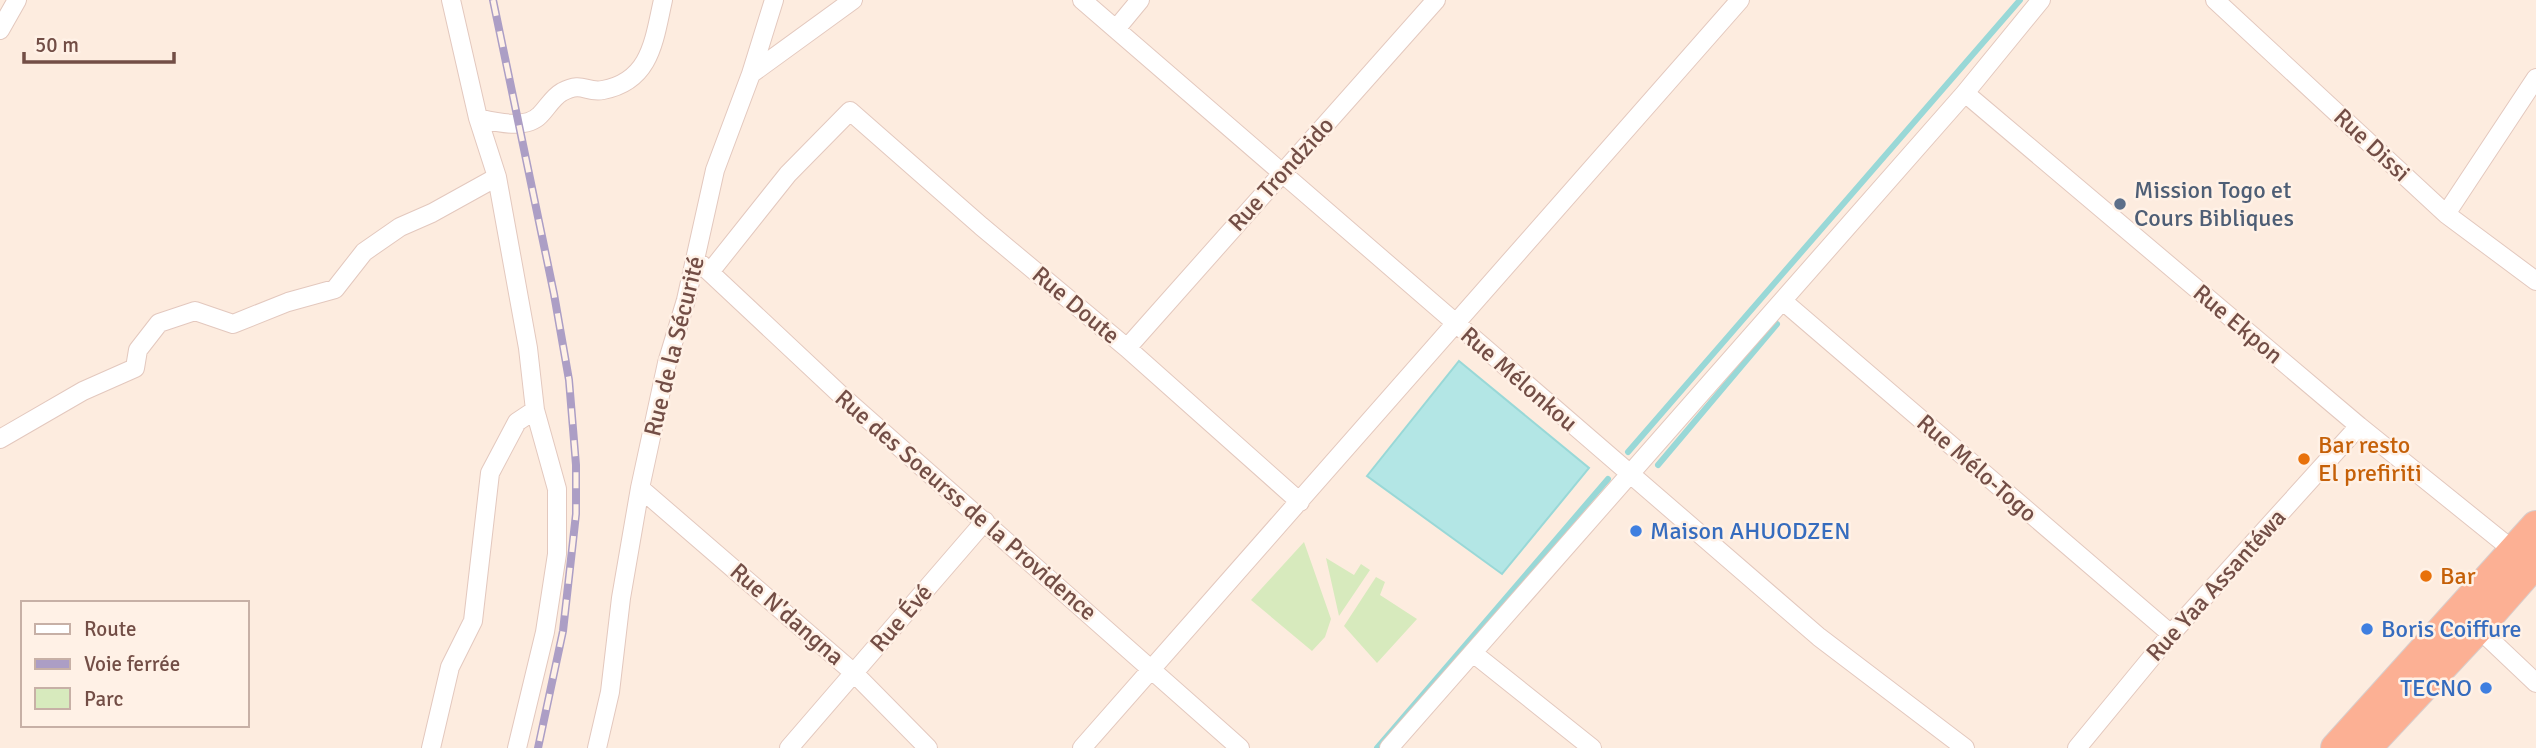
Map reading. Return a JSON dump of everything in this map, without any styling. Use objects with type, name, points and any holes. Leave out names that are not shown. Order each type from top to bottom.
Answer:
[{"type":"highway","points":[[2366,748],[2469,620],[2525,556],[2536,526]]},
{"type":"highway","points":[[2336,748],[2469,620]]},
{"type":"street","points":[[0,30],[17,0]]},
{"type":"street","points":[[451,0],[478,118],[497,177],[528,348],[534,410],[557,489],[557,554],[545,632],[517,748]]},
{"type":"street","points":[[478,118],[500,123],[537,119],[559,93],[576,86],[600,91],[630,82],[651,52],[663,0]]},
{"type":"street","name":"Rue de la Sécurité","points":[[597,748],[610,692],[621,598],[640,488],[667,363],[696,259],[715,170],[751,74],[774,0]]},
{"type":"street","points":[[751,74],[853,0]]},
{"type":"street","name":"Rue Mélonkou","points":[[1082,0],[1819,636],[1965,748]]},
{"type":"street","points":[[1116,29],[1140,0]]},
{"type":"street","name":"Rue Trondzido","points":[[1127,348],[1436,0]]},
{"type":"street","points":[[1082,748],[1740,0]]},
{"type":"street","points":[[1389,748],[1965,93],[2041,0]]},
{"type":"street","name":"Rue Dissi","points":[[2216,0],[2446,214],[2536,281]]},
{"type":"street","points":[[2446,214],[2536,78]]},
{"type":"street","name":"Rue Ekpon","points":[[1965,93],[2359,426],[2525,556]]},
{"type":"street","name":"Rue Doute","points":[[710,272],[788,174],[850,110],[981,226],[1127,348],[1300,502]]},
{"type":"street","points":[[0,439],[83,391],[135,368],[138,350],[159,323],[195,311],[233,324],[335,289],[365,252],[400,227],[432,213],[497,177]]},
{"type":"street","name":"Rue des Soeurss de la Providence","points":[[696,259],[844,398],[1240,748]]},
{"type":"street","name":"Rue Mélo-Togo","points":[[1783,301],[2171,635]]},
{"type":"street","points":[[431,748],[450,667],[473,621],[490,473],[517,422],[534,410]]},
{"type":"street","name":"Rue Yaa Assantéwa","points":[[2077,748],[2171,635],[2359,426]]},
{"type":"street","name":"Rue N'dangna","points":[[640,488],[854,673],[928,748]]},
{"type":"street","name":"Rue Évé","points":[[789,748],[985,520]]},
{"type":"street","points":[[2469,620],[2536,684]]},
{"type":"street","points":[[1473,653],[1592,748]]},
{"type":"green space","points":[[1304,542],[1331,619],[1325,637],[1312,651],[1251,600]]},
{"type":"green space","points":[[1326,558],[1354,575],[1361,564],[1370,570],[1339,616]]},
{"type":"green space","points":[[1376,577],[1385,582],[1380,595],[1417,619],[1377,663],[1344,626]]},
{"type":"water","points":[[1459,361],[1589,468],[1502,574],[1367,476]]},
{"type":"waterway","points":[[1628,452],[2020,0]]},
{"type":"waterway","points":[[1658,465],[1777,324]]},
{"type":"waterway","points":[[1377,748],[1608,479]]},
{"type":"railway","points":[[493,0],[554,294],[569,380],[576,465],[576,514],[563,631],[538,748]]},
{"type":"place","name":"Mission Togo et Cours Bibliques","points":[[2120,204]]},
{"type":"place","name":"Bar resto El prefiriti","points":[[2304,459]]},
{"type":"place","name":"Maison AHUODZEN","points":[[1636,531]]},
{"type":"place","name":"Bar","points":[[2426,576]]},
{"type":"place","name":"Boris Coiffure","points":[[2367,629]]},
{"type":"place","name":"TECNO","points":[[2486,688]]}]
